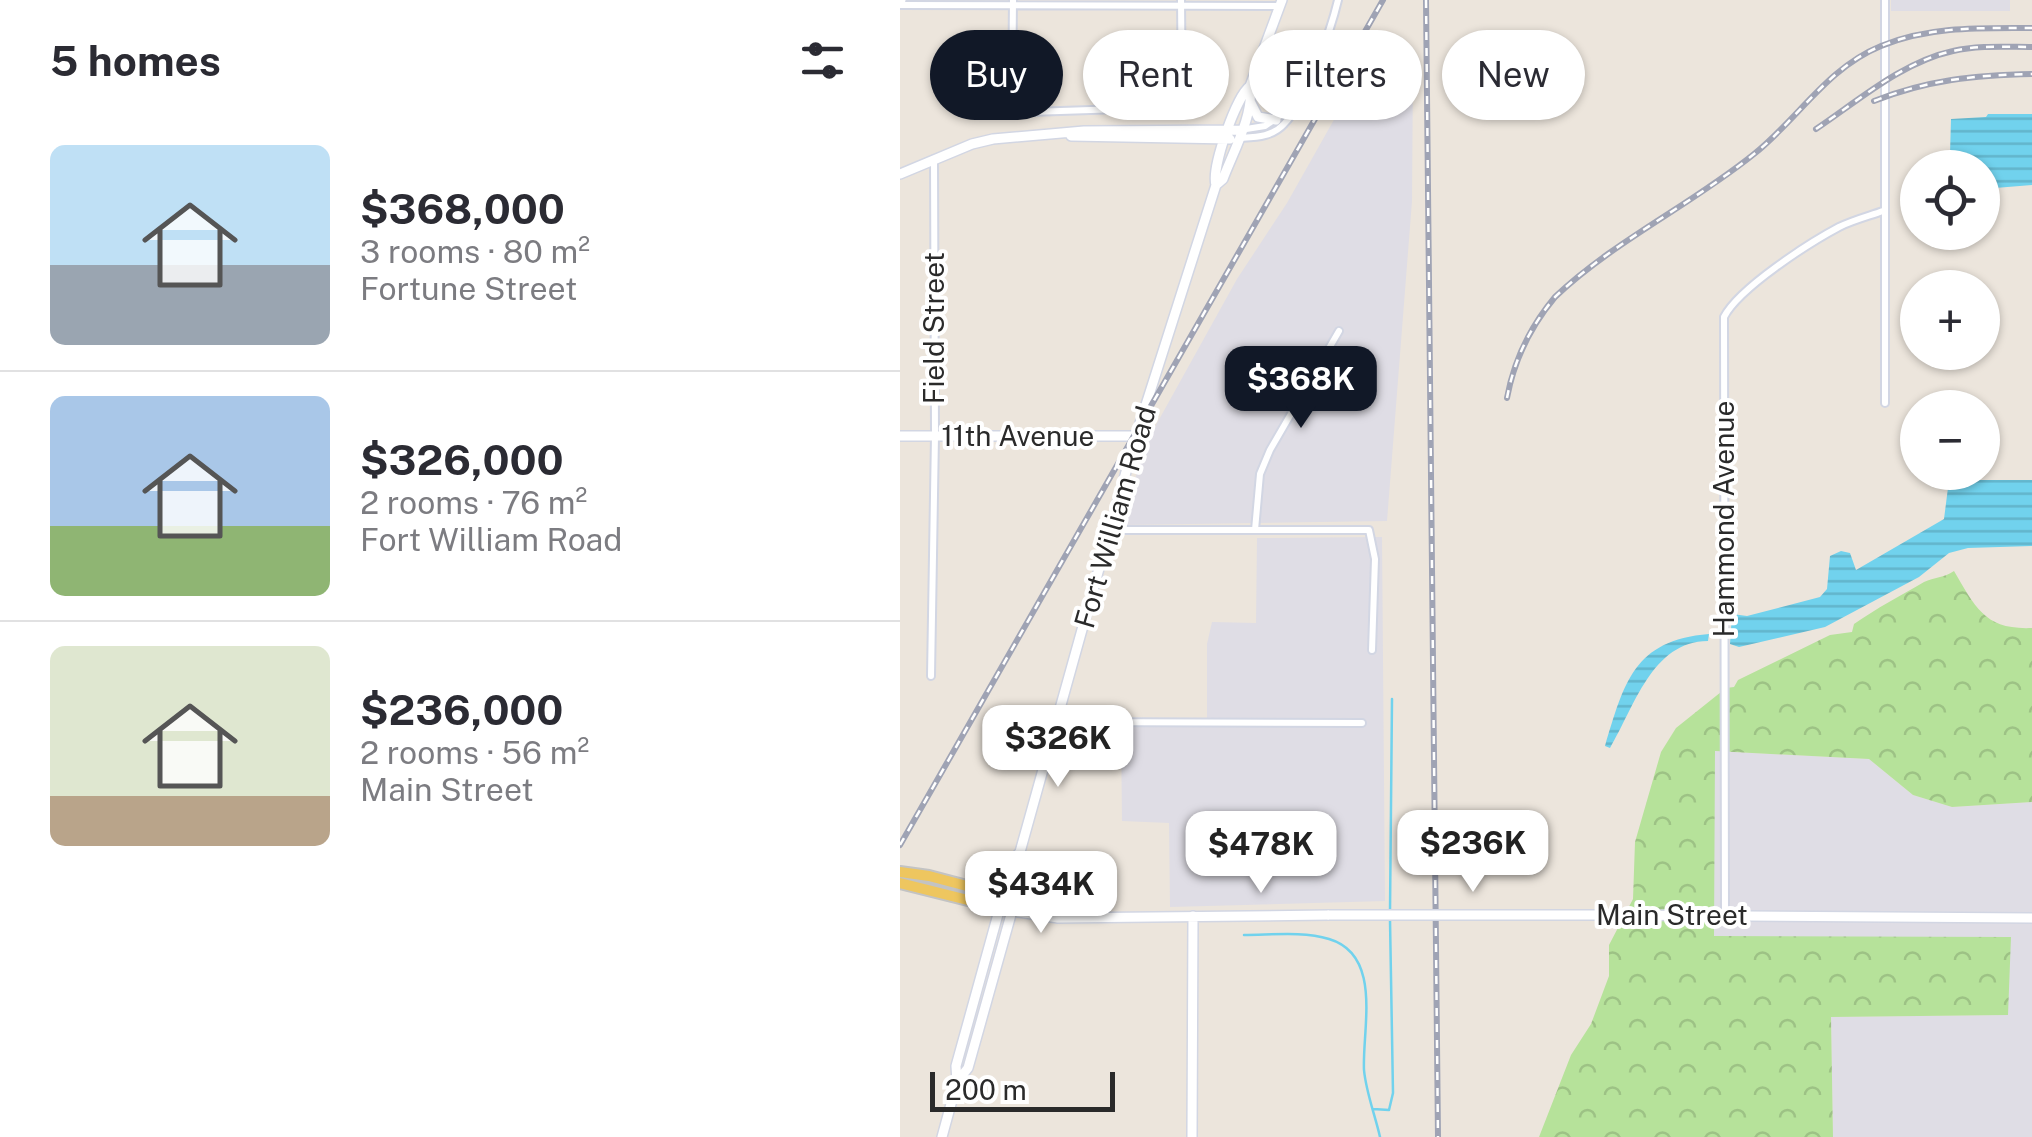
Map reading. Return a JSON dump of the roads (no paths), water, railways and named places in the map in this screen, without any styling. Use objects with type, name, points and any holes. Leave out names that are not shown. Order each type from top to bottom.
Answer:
[{"type":"main road","name":"Fort William Road","points":[[1270,30],[1280,3]]},
{"type":"main road","name":"Fort William Road","points":[[957,1082],[968,1068],[1010,902],[1026,861],[1020,852],[1136,436],[1216,185],[1214,176],[1227,134],[1242,92],[1249,87]]},
{"type":"main road","name":"Fort William Road","points":[[1216,185],[1224,178],[1249,103]]},
{"type":"main road","points":[[900,174],[982,140],[1084,131],[1239,134]]},
{"type":"main road","name":"11th Avenue","points":[[900,436],[1136,436]]},
{"type":"main road","points":[[900,872],[929,876],[1010,902]]},
{"type":"main road","points":[[900,882],[999,908],[1010,902]]},
{"type":"main road","name":"Main Street","points":[[1010,902],[1058,918],[1329,914],[2032,918]]},
{"type":"main road","name":"Fort William Road","points":[[942,1137],[957,1082],[956,1066],[999,908]]},
{"type":"main road","points":[[1192,916],[1192,1137]]},
{"type":"street","points":[[1328,30],[1338,0]]},
{"type":"street","points":[[1885,0],[1885,403]]},
{"type":"street","points":[[900,2],[1280,3]]},
{"type":"street","points":[[1013,2],[1014,106],[1021,112],[1182,107],[1182,3]]},
{"type":"street","points":[[1239,134],[1276,120]]},
{"type":"street","points":[[1239,134],[1264,136],[1288,120]]},
{"type":"street","name":"Field Street","points":[[930,676],[935,435],[934,159]]},
{"type":"street","name":"Hammond Avenue","points":[[1725,915],[1724,318],[1734,300],[1802,248],[1842,225],[1883,210]]},
{"type":"street","points":[[1255,530],[1260,474],[1275,440],[1339,331]]},
{"type":"street","points":[[1111,530],[1369,530],[1375,558],[1372,650]]},
{"type":"street","points":[[1059,718],[1076,722],[1362,723]]},
{"type":"water","points":[[2032,114],[2032,185],[2000,188],[2000,150],[1950,150],[1951,119]]},
{"type":"water","points":[[2000,480],[2032,480],[2032,546],[1968,548],[1949,553],[1919,577],[1825,627],[1739,647],[1730,644],[1732,614],[1747,616],[1820,597],[1827,589],[1830,556],[1841,551],[1850,553],[1856,570],[1944,519],[1948,490],[2000,490]]},
{"type":"water","points":[[1709,634],[1708,641],[1689,644],[1659,664],[1610,748],[1605,746],[1626,685],[1648,656],[1663,645]]},
{"type":"waterway","points":[[1390,912],[1392,699]]},
{"type":"waterway","points":[[1373,1109],[1389,1110],[1393,1093],[1390,920]]},
{"type":"waterway","points":[[1244,935],[1298,934],[1329,939],[1357,960],[1366,995],[1365,1078],[1380,1137]]},
{"type":"railway","points":[[900,845],[1383,0]]},
{"type":"railway","points":[[1426,0],[1438,1137]]},
{"type":"railway","points":[[1507,398],[1524,344],[1555,297],[1602,258],[1754,154],[1845,67],[1881,46],[1918,35],[1956,29],[2032,28]]},
{"type":"railway","points":[[1816,129],[1881,84],[1934,56],[1972,48],[2032,47]]},
{"type":"railway","points":[[1874,101],[1952,80],[2032,74]]}]
